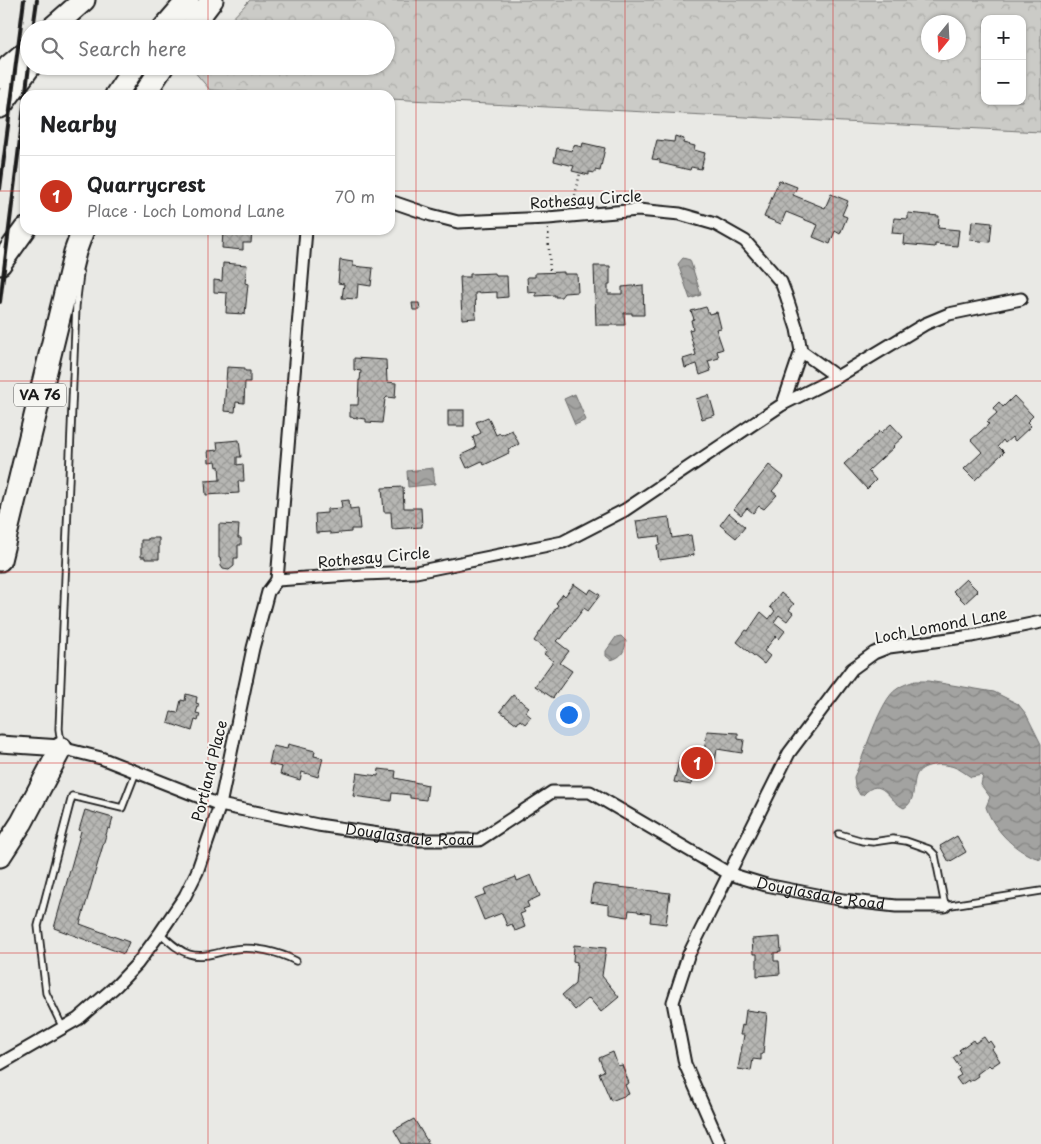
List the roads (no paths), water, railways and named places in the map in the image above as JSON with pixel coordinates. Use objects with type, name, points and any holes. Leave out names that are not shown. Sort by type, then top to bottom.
[{"type":"highway","points":[[62,20],[85,0]]},
{"type":"highway","points":[[69,20],[85,0]]},
{"type":"highway","points":[[171,20],[188,0]]},
{"type":"highway","points":[[197,20],[212,0]]},
{"type":"highway","points":[[0,78],[9,66],[20,57]]},
{"type":"highway","points":[[0,107],[23,75]]},
{"type":"highway","points":[[119,90],[130,75]]},
{"type":"highway","points":[[147,90],[157,75]]},
{"type":"highway","points":[[0,264],[21,235]]},
{"type":"highway","name":"VA 76","points":[[0,560],[75,252],[84,236]]},
{"type":"highway","points":[[0,856],[22,822],[61,748]]},
{"type":"street","name":"Rothesay Circle","points":[[395,203],[458,222],[548,218],[638,210],[680,214],[716,224],[745,241],[781,282],[797,329],[801,351],[783,404]]},
{"type":"street","points":[[277,580],[306,235]]},
{"type":"street","name":"Rothesay Circle","points":[[277,580],[416,572],[563,542],[625,510],[783,404],[837,377],[924,324],[949,314],[1021,299]]},
{"type":"street","points":[[801,351],[837,377]]},
{"type":"street","name":"Portland Place","points":[[0,1064],[78,1019],[117,985],[160,933],[185,896],[197,872],[220,805],[253,648],[268,592],[277,580]]},
{"type":"street","name":"Loch Lomond Lane","points":[[720,1144],[685,1064],[673,1002],[688,956],[789,753],[852,669],[874,652],[889,647],[972,636],[1041,622]]},
{"type":"street","name":"Douglasdale Road","points":[[0,744],[61,748],[101,758],[220,805],[318,825],[419,840],[479,840],[552,792],[590,792],[730,874],[766,885],[843,900],[896,906],[945,906]]},
{"type":"lane","points":[[61,748],[59,729],[64,593],[76,306],[81,265]]},
{"type":"lane","points":[[62,1028],[46,992],[38,926],[72,796],[122,808],[136,772]]},
{"type":"lane","points":[[839,834],[863,841],[873,842],[893,839],[906,841],[929,848],[935,856],[945,906],[1041,891]]},
{"type":"lane","points":[[160,933],[183,952],[191,955],[204,955],[236,948],[250,948],[288,957],[296,961]]},
{"type":"water","points":[[683,258],[690,260],[701,295],[690,299],[678,264]]},
{"type":"water","points":[[575,394],[586,420],[575,425],[564,399]]},
{"type":"water","points":[[433,468],[435,484],[408,487],[407,471]]},
{"type":"water","points":[[621,636],[626,641],[624,651],[618,657],[611,660],[606,656],[606,651],[616,637]]},
{"type":"water","points":[[915,681],[928,681],[994,692],[1018,704],[1026,714],[1041,744],[1041,859],[1032,857],[1015,847],[994,824],[986,807],[990,797],[981,785],[983,775],[971,777],[949,766],[927,766],[916,776],[912,798],[904,808],[898,805],[880,788],[875,787],[860,795],[855,786],[854,777],[879,716],[891,695],[897,689]]},
{"type":"railway","points":[[21,20],[24,0]]},
{"type":"railway","points":[[34,20],[37,0]]},
{"type":"railway","points":[[0,189],[20,32]]},
{"type":"railway","points":[[26,90],[28,75]]},
{"type":"railway","points":[[0,302],[20,139]]},
{"type":"place","name":"Quarrycrest","points":[[697,763]]}]
